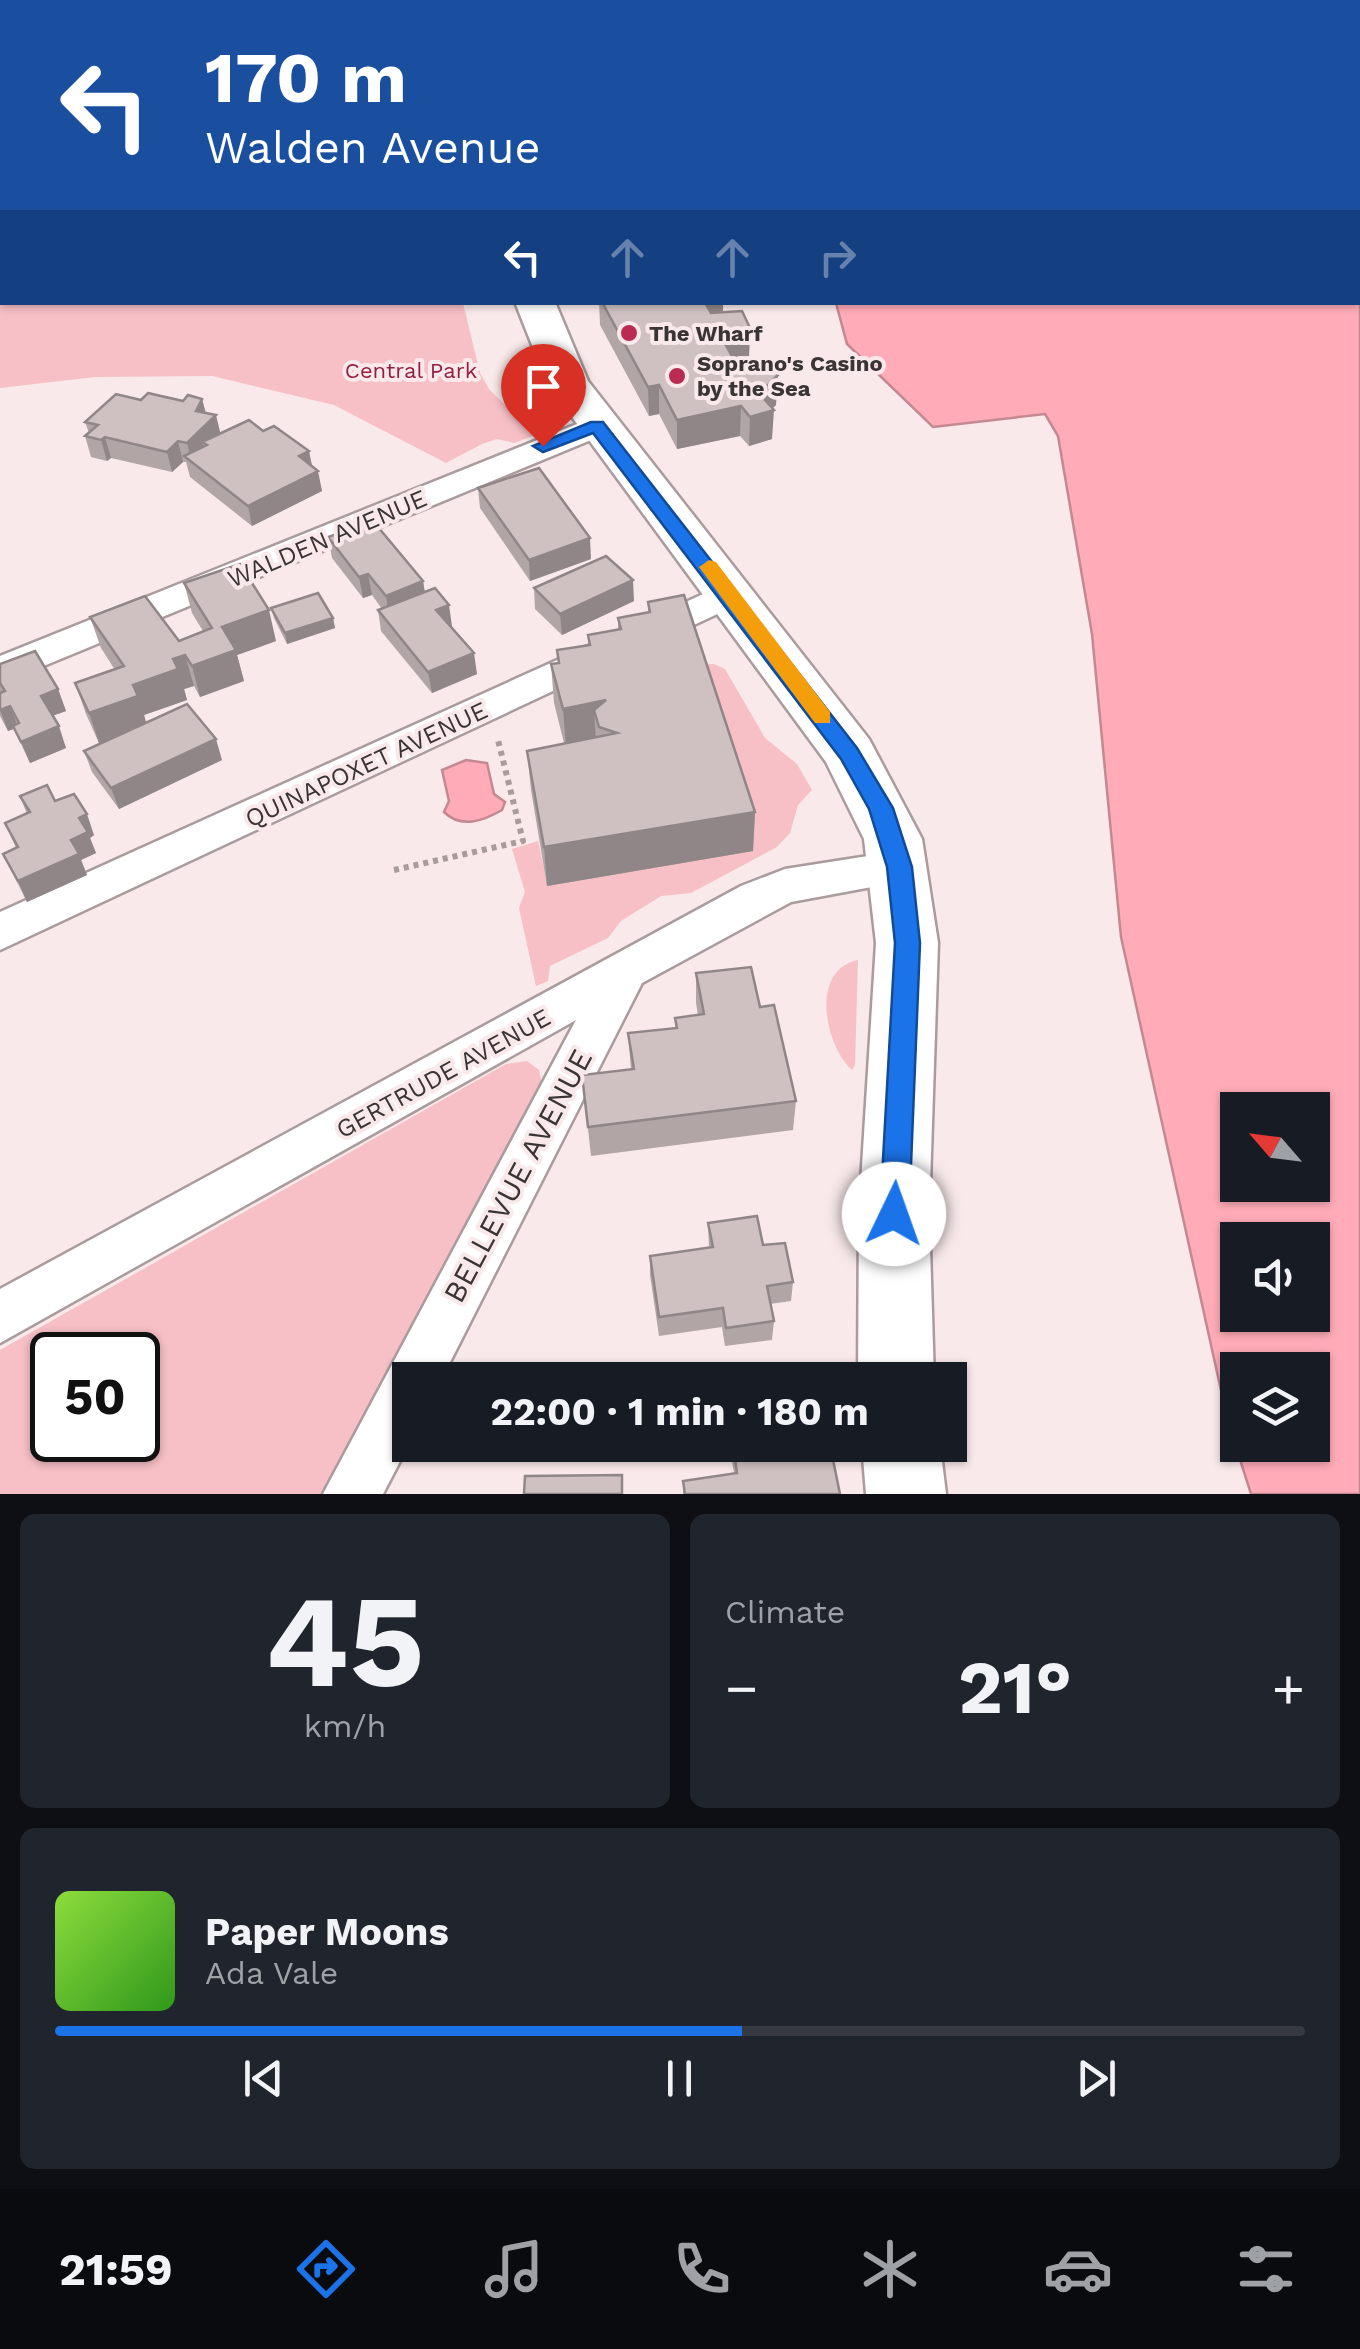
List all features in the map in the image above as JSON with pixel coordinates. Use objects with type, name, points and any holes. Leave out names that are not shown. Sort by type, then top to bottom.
[{"type":"main road","points":[[536,305],[557,364],[597,426],[849,753],[881,808],[900,867],[907,943],[894,1214],[896,1362]]},
{"type":"main road","points":[[903,1462],[906,1494]]},
{"type":"street","name":"WALDEN AVENUE","points":[[0,671],[597,426]]},
{"type":"street","name":"QUINAPOXET AVENUE","points":[[0,932],[730,594]]},
{"type":"street","name":"GERTRUDE AVENUE","points":[[0,1318],[785,886],[900,867]]},
{"type":"street","name":"BELLEVUE AVENUE","points":[[426,1362],[624,972]]},
{"type":"street","name":"BELLEVUE AVENUE","points":[[352,1494],[392,1426]]},
{"type":"path","points":[[394,870],[523,840],[497,736]]},
{"type":"green space","name":"Central Park","points":[[0,305],[463,305],[480,373],[489,389],[526,426],[551,420],[557,427],[514,443],[497,439],[446,463],[334,405],[212,376],[95,377],[0,388]]},
{"type":"green space","points":[[714,664],[725,669],[765,738],[797,764],[812,790],[798,805],[790,833],[777,847],[691,893],[661,896],[621,921],[608,938],[550,966],[548,981],[536,986],[519,908],[525,892],[512,849],[538,841],[548,886],[692,665]]},
{"type":"green space","points":[[858,960],[852,1070],[835,1044],[826,1010],[833,978],[843,967]]},
{"type":"green space","points":[[527,1061],[539,1070],[542,1084],[325,1494],[0,1494],[0,1350],[30,1333],[30,1462],[160,1462],[160,1332],[32,1332],[506,1064]]},
{"type":"shaded area","points":[[837,305],[1360,305],[1360,1494],[1251,1494],[1241,1462],[1330,1462],[1330,1352],[1220,1352],[1220,1386],[1121,937],[1092,634],[1058,436],[1045,414],[933,427],[847,344]]},
{"type":"shaded area","points":[[466,760],[487,763],[494,794],[505,802],[502,810],[472,822],[444,812],[449,801],[442,770]]},
{"type":"building","name":"Soprano's Casino by the Sea","points":[[604,305],[706,305],[711,313],[742,311],[750,328],[745,333],[722,338],[734,360],[770,359],[778,375],[766,387],[769,393],[765,400],[774,410],[750,417],[741,406],[677,420],[659,385],[648,387]]},
{"type":"building","points":[[148,393],[183,401],[188,395],[202,399],[196,411],[216,415],[187,443],[178,441],[167,452],[85,436],[98,425],[85,422],[116,394],[141,400]]},
{"type":"building","points":[[249,420],[263,431],[274,426],[309,451],[299,456],[318,471],[248,506],[184,456],[207,445],[202,442]]},
{"type":"building","points":[[539,468],[590,538],[529,560],[478,488]]},
{"type":"building","points":[[373,521],[423,581],[386,596],[368,574],[359,577],[328,537]]},
{"type":"building","points":[[606,556],[633,580],[560,614],[534,588]]},
{"type":"building","points":[[240,564],[269,610],[222,627],[236,650],[192,666],[185,655],[173,659],[178,669],[133,685],[138,696],[89,713],[75,683],[124,666],[90,617],[145,596],[179,641],[212,628],[184,583]]},
{"type":"building","points":[[435,588],[449,605],[436,610],[474,653],[428,672],[378,610]]},
{"type":"building","points":[[318,593],[333,618],[285,633],[271,608]]},
{"type":"building","points":[[684,595],[755,812],[544,847],[527,751],[617,733],[599,727],[594,710],[606,700],[563,709],[551,664],[559,663],[557,650],[590,645],[588,635],[621,629],[618,618],[650,612],[648,602]]},
{"type":"building","points":[[35,651],[58,689],[41,696],[59,726],[21,742],[13,726],[19,723],[10,706],[0,710],[0,693],[5,691],[0,683],[0,664]]},
{"type":"building","points":[[187,704],[216,739],[111,788],[84,751]]},
{"type":"building","points":[[47,785],[55,801],[74,794],[87,814],[79,818],[88,832],[71,840],[79,854],[18,881],[3,854],[18,847],[5,823],[30,812],[20,796]]},
{"type":"building","points":[[751,967],[760,1007],[774,1005],[796,1101],[588,1127],[582,1075],[634,1069],[628,1033],[677,1028],[675,1018],[704,1014],[696,973]]},
{"type":"building","points":[[757,1216],[763,1245],[785,1243],[793,1282],[767,1286],[774,1321],[726,1328],[723,1308],[659,1317],[650,1256],[713,1247],[708,1223]]},
{"type":"building","points":[[735,1462],[833,1462],[840,1494],[685,1494],[683,1481],[737,1473]]},
{"type":"building","points":[[622,1475],[622,1494],[524,1494],[525,1476]]},
{"type":"slow traffic","points":[[709,567],[823,718]]},
{"type":"place","name":"The Wharf","points":[[629,333]]},
{"type":"place","name":"Soprano's Casino by the Sea","points":[[677,376]]},
{"type":"route","points":[[543,446],[597,426],[849,753],[881,808],[900,867],[907,943],[894,1214]]}]
